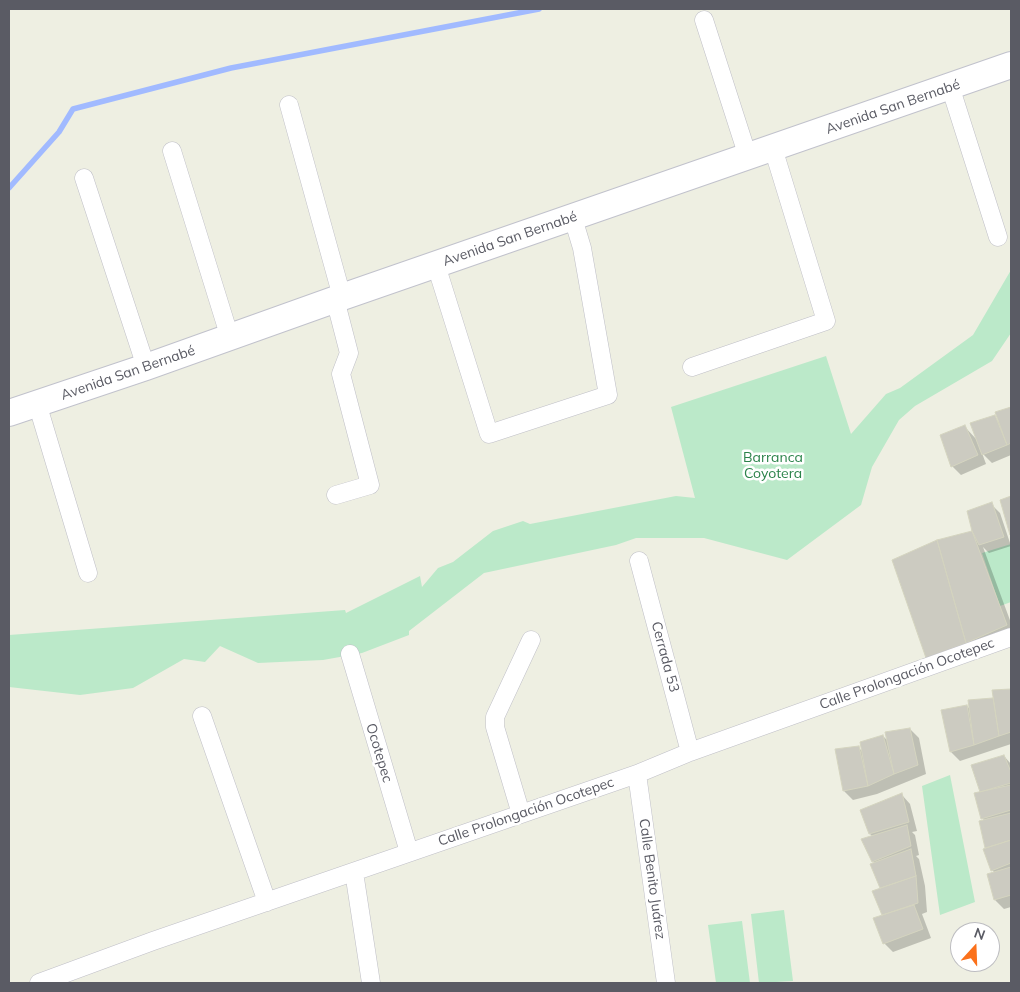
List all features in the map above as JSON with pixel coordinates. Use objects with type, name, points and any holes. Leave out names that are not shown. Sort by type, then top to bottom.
[{"type":"main road","name":"Avenida San Bernabé","points":[[9,413],[230,338],[338,298],[1011,65]]},
{"type":"street","points":[[704,20],[748,157]]},
{"type":"street","points":[[950,86],[998,238]]},
{"type":"street","points":[[289,105],[338,298],[349,354],[341,374],[370,485],[336,496]]},
{"type":"street","points":[[692,367],[826,321],[774,148]]},
{"type":"street","points":[[172,151],[230,338]]},
{"type":"street","points":[[84,178],[146,367]]},
{"type":"street","points":[[436,265],[489,434],[608,395],[582,248],[573,218]]},
{"type":"street","points":[[37,403],[88,574]]},
{"type":"street","name":"Cerrada 53","points":[[639,561],[690,752]]},
{"type":"street","name":"Calle Prolongación Ocotepec","points":[[40,983],[70,978],[162,938],[637,774],[690,752],[1011,637]]},
{"type":"street","points":[[521,814],[495,727],[495,716],[530,640]]},
{"type":"street","name":"Ocotepec","points":[[350,654],[409,852]]},
{"type":"street","points":[[202,716],[267,902]]},
{"type":"street","name":"Calle Benito Juárez","points":[[637,774],[666,983]]},
{"type":"street","points":[[354,872],[371,983]]},
{"type":"green space","name":"Barranca Coyotera","points":[[1011,270],[1011,333],[992,361],[915,406],[899,420],[872,467],[861,505],[787,560],[704,538],[636,538],[616,545],[484,573],[409,631],[409,635],[362,653],[323,660],[258,663],[220,646],[205,662],[184,659],[133,688],[80,695],[9,687],[9,635],[345,610],[346,613],[420,576],[422,587],[438,568],[453,562],[493,531],[523,521],[530,524],[676,496],[695,498],[671,407],[826,356],[851,434],[886,394],[900,388],[973,335]]},
{"type":"green space","points":[[1011,544],[1011,602],[1000,606],[982,553]]},
{"type":"green space","points":[[950,775],[975,902],[940,915],[922,786]]},
{"type":"green space","points":[[784,910],[793,981],[759,983],[751,914]]},
{"type":"green space","points":[[742,921],[750,983],[716,983],[708,925]]},
{"type":"building","points":[[1011,407],[1011,443],[1007,445],[995,412]]},
{"type":"building","points":[[995,415],[1007,445],[982,455],[970,423]]},
{"type":"building","points":[[965,425],[978,455],[951,467],[940,435]]},
{"type":"building","points":[[1011,496],[1011,534],[1010,535],[1000,500]]},
{"type":"building","points":[[992,502],[1004,537],[979,545],[972,531],[967,511]]},
{"type":"building","points":[[972,531],[1007,625],[966,643],[937,540]]},
{"type":"building","points":[[937,540],[966,643],[926,658],[892,560]]},
{"type":"building","points":[[1011,689],[1011,732],[999,736],[992,690]]},
{"type":"building","points":[[993,698],[999,736],[974,745],[968,700]]},
{"type":"building","points":[[967,705],[974,745],[950,752],[941,710]]},
{"type":"building","points":[[910,728],[918,765],[894,774],[885,732]]},
{"type":"building","points":[[883,735],[894,774],[868,786],[860,742]]},
{"type":"building","points":[[859,746],[868,786],[843,791],[835,749]]},
{"type":"building","points":[[1004,755],[1011,772],[1011,783],[980,792],[971,765]]},
{"type":"building","points":[[1011,785],[1011,810],[981,819],[974,793]]},
{"type":"building","points":[[902,793],[909,822],[869,834],[860,810]]},
{"type":"building","points":[[1011,813],[1011,840],[985,848],[979,821]]},
{"type":"building","points":[[907,825],[911,846],[872,862],[861,839]]},
{"type":"building","points":[[1011,840],[1011,863],[991,871],[983,849]]},
{"type":"building","points":[[911,849],[916,876],[880,888],[870,864]]},
{"type":"building","points":[[1011,867],[1011,895],[994,900],[987,874]]},
{"type":"building","points":[[916,876],[918,903],[882,915],[872,891]]},
{"type":"building","points":[[914,905],[923,929],[883,944],[873,918]]},
{"type":"waterway","points":[[9,188],[59,132],[73,109],[231,68],[539,9]]}]
